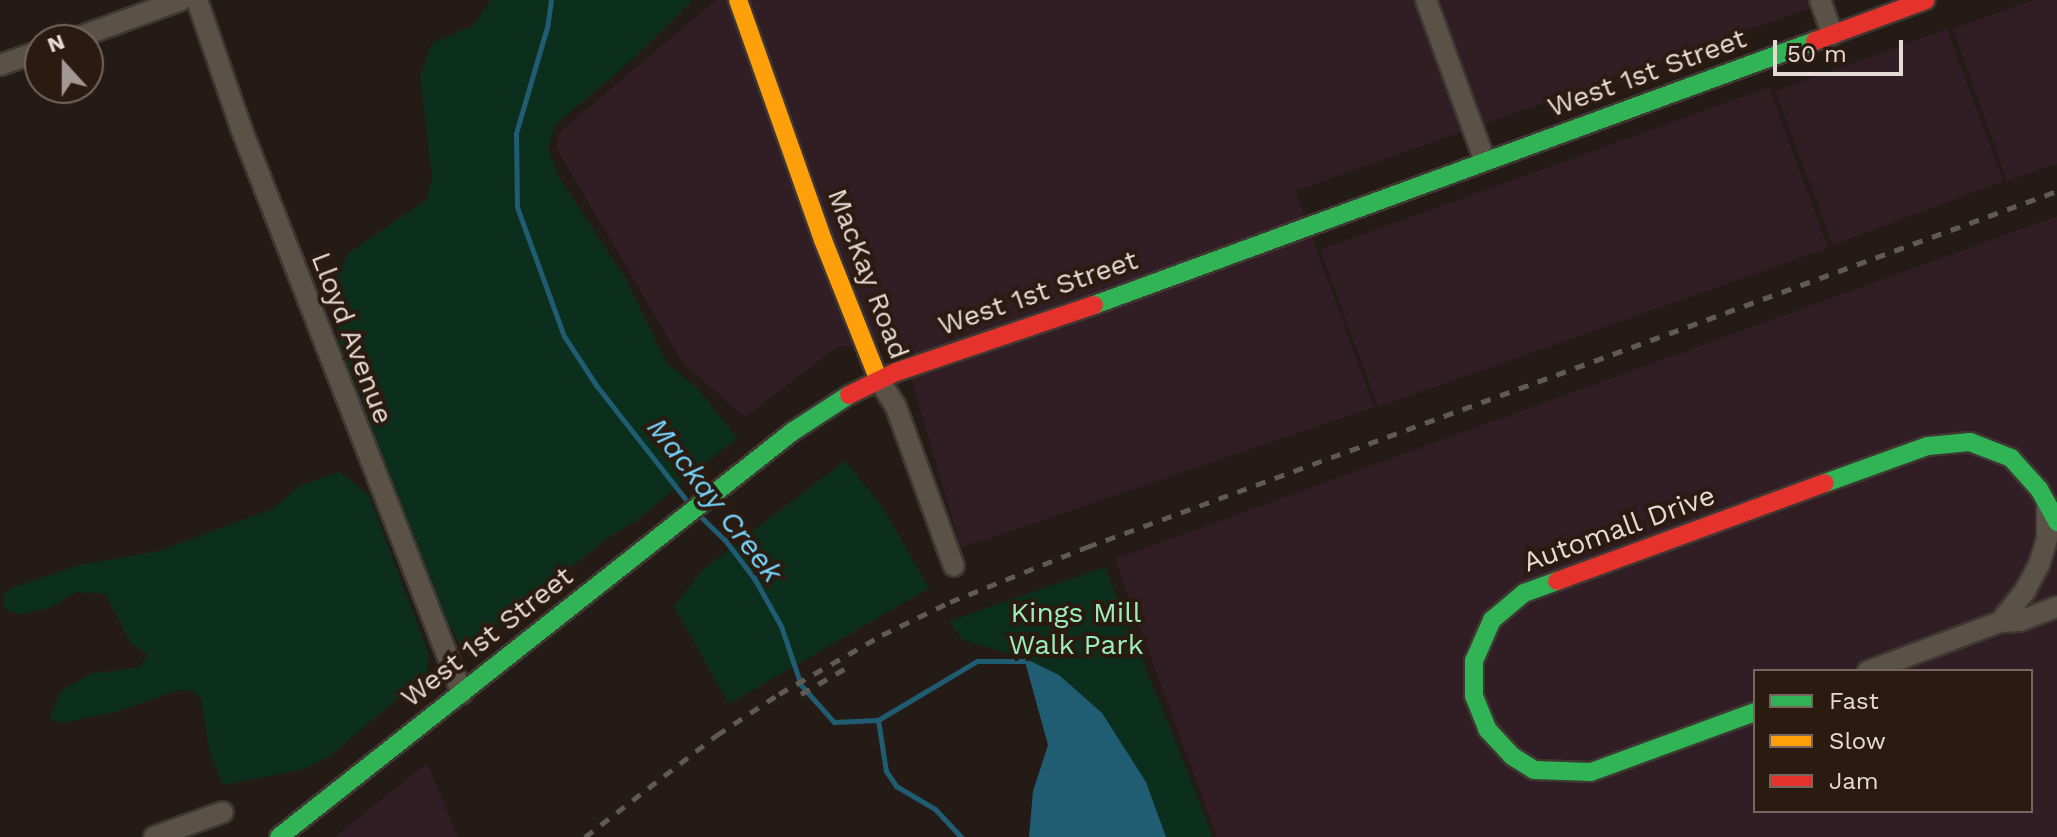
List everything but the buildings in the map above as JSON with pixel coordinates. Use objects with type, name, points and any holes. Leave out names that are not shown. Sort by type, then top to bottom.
[{"type":"street","points":[[104,28],[181,0]]},
{"type":"street","name":"Lloyd Avenue","points":[[197,0],[241,128],[462,693]]},
{"type":"street","name":"MacKay Road","points":[[738,0],[823,240],[878,378],[896,407],[954,566]]},
{"type":"street","points":[[1426,0],[1485,161]]},
{"type":"street","points":[[1820,0],[1833,35]]},
{"type":"street","name":"West 1st Street","points":[[279,837],[801,426],[878,378],[1036,326],[1926,0]]},
{"type":"street","points":[[0,65],[24,57]]},
{"type":"street","name":"Automall Drive","points":[[1753,713],[1591,772],[1551,773],[1534,770],[1512,756],[1487,729],[1474,696],[1474,661],[1492,620],[1524,593],[1928,446],[1970,442],[2002,453],[2027,472],[2052,514],[2039,565],[2025,591],[2000,622]]},
{"type":"street","points":[[1873,669],[2000,622],[2020,621],[2057,607]]},
{"type":"street","points":[[154,837],[223,812]]},
{"type":"shaded area","points":[[716,0],[1833,0],[1295,191],[1374,407],[961,548],[900,341],[837,347],[745,417],[683,363],[556,147],[561,131]]},
{"type":"shaded area","points":[[2033,0],[2057,0],[2057,164],[2007,181],[1953,29]]},
{"type":"shaded area","points":[[1947,29],[2003,181],[1833,245],[1775,91]]},
{"type":"shaded area","points":[[1769,87],[1828,248],[1378,407],[1320,250]]},
{"type":"shaded area","points":[[2057,216],[2057,837],[1217,837],[1115,559]]},
{"type":"shaded area","points":[[427,763],[458,837],[335,837]]},
{"type":"green space","points":[[491,0],[693,0],[632,60],[555,125],[548,149],[559,177],[627,281],[666,362],[699,390],[737,438],[636,521],[609,537],[477,642],[461,647],[444,614],[337,338],[337,275],[349,253],[426,200],[432,178],[420,76],[432,43],[474,25]]},
{"type":"green space","points":[[845,461],[881,505],[929,588],[729,704],[674,607],[702,570]]},
{"type":"green space","points":[[340,472],[369,495],[429,655],[426,674],[330,756],[304,769],[223,785],[209,750],[201,698],[192,691],[179,690],[116,712],[66,722],[57,723],[49,718],[61,691],[90,674],[139,667],[148,655],[131,643],[105,594],[76,592],[50,608],[19,615],[4,608],[3,595],[14,587],[79,565],[159,551],[272,509],[301,485]]},
{"type":"green space","name":"Kings Mill Walk Park","points":[[1105,567],[1212,837],[1166,837],[1146,782],[1059,675],[1024,658],[963,640],[949,621]]},
{"type":"water","points":[[1024,658],[1059,675],[1102,713],[1146,782],[1166,837],[1029,837],[1033,791],[1048,745]]},
{"type":"waterway","name":"Mackay Creek","points":[[551,0],[547,27],[516,133],[517,207],[564,336],[596,385],[687,501]]},
{"type":"waterway","name":"Mackay Creek","points":[[701,517],[725,540],[754,578],[781,626],[801,685],[834,722],[878,720],[977,661],[1026,661]]},
{"type":"waterway","points":[[878,720],[886,771],[896,786],[935,809],[961,837]]},
{"type":"railway","points":[[585,837],[717,735],[779,694],[882,635],[950,602],[1087,547],[2057,191]]},
{"type":"railway","points":[[801,694],[853,664]]},
{"type":"traffic: fast","points":[[1094,305],[1815,41]]},
{"type":"traffic: fast","points":[[279,837],[792,432],[849,395]]},
{"type":"traffic: fast","points":[[1825,483],[1928,446],[1970,442],[2011,458],[2039,489],[2057,522]]},
{"type":"traffic: fast","points":[[1557,581],[1524,593],[1492,620],[1474,661],[1474,696],[1487,729],[1512,756],[1534,770],[1591,772],[1753,713]]},
{"type":"traffic: slow","points":[[738,0],[823,240],[878,378]]},
{"type":"traffic: jam","points":[[1815,41],[1926,0]]},
{"type":"traffic: jam","points":[[849,395],[896,372],[1094,305]]},
{"type":"traffic: jam","points":[[1557,581],[1825,483]]}]
